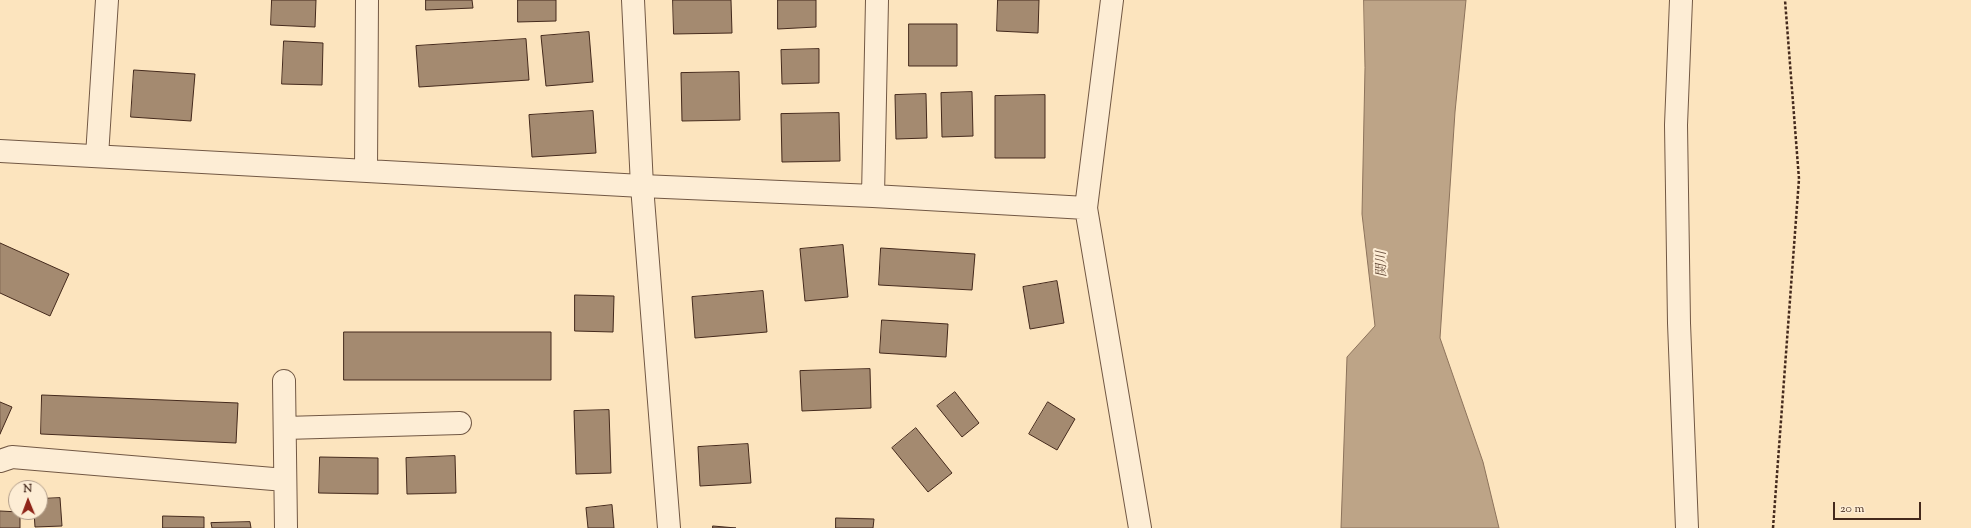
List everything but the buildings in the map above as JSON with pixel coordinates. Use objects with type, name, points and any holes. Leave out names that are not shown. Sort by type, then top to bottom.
[{"type":"street","points":[[97,156],[107,0]]},
{"type":"street","points":[[366,171],[367,0]]},
{"type":"street","points":[[633,0],[642,186],[669,528]]},
{"type":"street","points":[[873,196],[877,0]]},
{"type":"street","points":[[1112,0],[1086,208],[1140,528]]},
{"type":"street","points":[[1682,0],[1676,125],[1679,324],[1687,528]]},
{"type":"street","points":[[0,151],[642,186],[873,196],[1086,208]]},
{"type":"street","points":[[284,381],[286,528]]},
{"type":"street","points":[[285,428],[460,423]]},
{"type":"street","points":[[0,461],[12,457],[285,480]]},
{"type":"path","points":[[1772,528],[1799,180],[1785,0]]},
{"type":"water","name":"関川","points":[[1364,0],[1466,0],[1455,112],[1440,338],[1483,462],[1499,528],[1341,528],[1347,357],[1375,326],[1362,214],[1365,68]]}]
